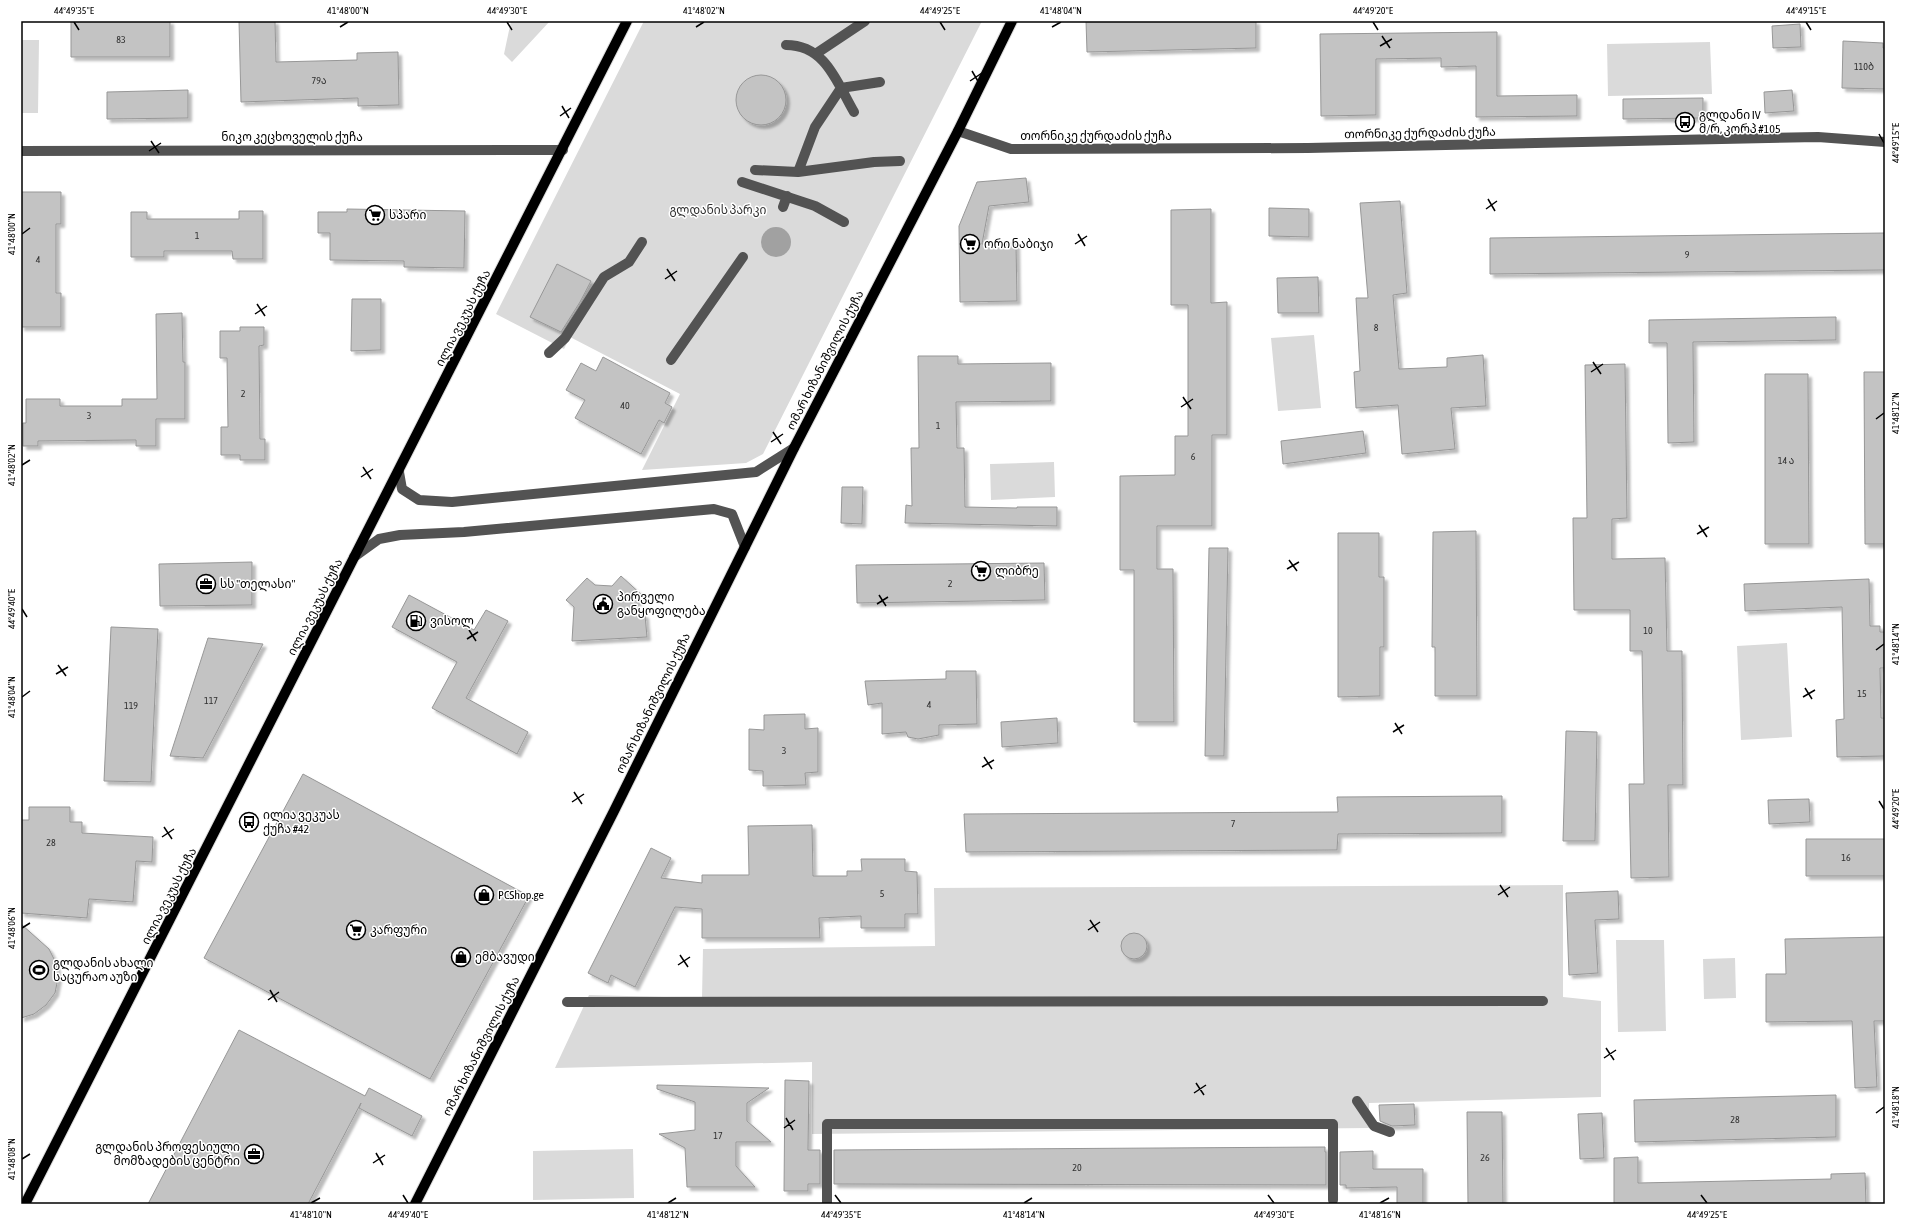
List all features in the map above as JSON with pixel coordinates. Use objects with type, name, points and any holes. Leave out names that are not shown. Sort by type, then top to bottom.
[{"type":"main road","name":"ილია ვეკუას ქუჩა","points":[[25,1204],[563,150],[627,21]]},
{"type":"main road","name":"ომარ ხიზანიშვილის ქუჩა","points":[[415,1204],[586,868],[794,448],[958,132],[1012,21]]},
{"type":"street","points":[[817,53],[865,21]]},
{"type":"street","points":[[786,44],[794,45],[817,53],[831,70],[854,112]]},
{"type":"street","points":[[798,172],[815,127],[841,88],[880,82]]},
{"type":"street","name":"თორნიკე ქურდაძის ქუჩა","points":[[958,132],[1010,149],[1308,148],[1818,137],[1885,142]]},
{"type":"street","name":"ნიკო კეცხოველის ქუჩა","points":[[21,151],[563,150]]},
{"type":"street","points":[[755,170],[798,172],[874,162],[900,161]]},
{"type":"street","points":[[742,182],[815,206],[844,222]]},
{"type":"street","points":[[783,207],[787,196]]},
{"type":"street","points":[[549,353],[565,338],[604,278],[629,262],[642,242]]},
{"type":"street","points":[[671,360],[743,257]]},
{"type":"street","points":[[399,472],[402,489],[419,500],[452,502],[756,472],[794,448]]},
{"type":"street","points":[[354,557],[379,539],[400,535],[464,532],[714,509],[732,514],[745,547]]},
{"type":"street","points":[[567,1002],[1543,1001]]},
{"type":"street","points":[[1357,1101],[1374,1126],[1390,1132]]},
{"type":"street","points":[[827,1204],[827,1124],[1333,1124],[1333,1200]]},
{"type":"green space","points":[[511,21],[550,21],[512,62],[504,54]]},
{"type":"green space","name":"გლდანის პარკი","points":[[644,21],[982,21],[763,454],[746,463],[642,470],[680,394],[570,337],[564,349],[496,314]]},
{"type":"green space","points":[[21,40],[39,40],[38,113],[21,113]]},
{"type":"green space","points":[[1710,42],[1712,94],[1608,96],[1607,44]]},
{"type":"green space","points":[[1314,335],[1321,408],[1278,411],[1271,338]]},
{"type":"green space","points":[[1054,462],[1055,497],[991,500],[990,464]]},
{"type":"green space","points":[[1787,643],[1792,737],[1741,740],[1737,646]]},
{"type":"green space","points":[[1563,885],[1563,997],[1601,1001],[1601,1097],[1369,1103],[1369,1128],[812,1134],[812,1062],[555,1068],[589,995],[702,998],[703,949],[935,946],[934,888]]},
{"type":"green space","points":[[1616,940],[1664,940],[1666,1031],[1618,1032]]},
{"type":"green space","points":[[1735,958],[1736,998],[1704,999],[1703,959]]},
{"type":"green space","points":[[633,1149],[634,1198],[533,1200],[533,1151]]},
{"type":"shaded area","points":[[776,227],[782,228],[790,236],[790,248],[782,256],[776,257],[770,256],[762,248],[761,242],[762,236],[770,228]]},
{"type":"building","points":[[71,21],[170,21],[170,57],[71,57]]},
{"type":"building","points":[[239,21],[275,21],[276,62],[357,60],[357,53],[398,52],[399,105],[358,106],[358,98],[241,102]]},
{"type":"building","points":[[1086,21],[1256,21],[1256,48],[1087,52]]},
{"type":"building","points":[[1800,24],[1801,47],[1773,48],[1772,26]]},
{"type":"building","points":[[1497,32],[1497,96],[1577,95],[1577,116],[1476,117],[1476,66],[1441,67],[1441,58],[1376,59],[1376,115],[1321,116],[1320,34]]},
{"type":"building","points":[[1843,41],[1883,43],[1883,48],[1885,48],[1884,89],[1842,88]]},
{"type":"building","points":[[761,75],[771,77],[779,82],[784,90],[786,100],[784,110],[779,118],[771,123],[761,125],[751,123],[743,118],[738,110],[736,100],[738,90],[743,82],[751,77]]},
{"type":"building","points":[[188,90],[188,118],[107,119],[107,92]]},
{"type":"building","points":[[1792,90],[1794,111],[1765,113],[1764,92]]},
{"type":"building","points":[[1703,98],[1703,118],[1623,119],[1623,99]]},
{"type":"building","points":[[1026,178],[1029,202],[989,206],[982,244],[1016,243],[1017,301],[960,302],[959,226],[977,182]]},
{"type":"building","points":[[21,192],[61,192],[61,224],[56,224],[56,293],[61,293],[61,327],[21,327]]},
{"type":"building","points":[[1400,201],[1407,293],[1393,295],[1399,369],[1447,367],[1447,358],[1483,355],[1486,406],[1451,408],[1455,449],[1402,454],[1398,405],[1356,408],[1354,372],[1360,371],[1356,298],[1368,298],[1360,203]]},
{"type":"building","points":[[1269,208],[1309,209],[1309,237],[1269,236]]},
{"type":"building","points":[[347,209],[465,211],[464,268],[404,267],[404,261],[330,260],[330,233],[318,233],[318,212],[347,212]]},
{"type":"building","points":[[1211,209],[1211,303],[1227,302],[1227,435],[1212,435],[1212,526],[1157,526],[1157,569],[1173,569],[1174,722],[1134,722],[1134,570],[1120,570],[1120,476],[1175,475],[1175,436],[1188,436],[1188,305],[1171,305],[1171,210]]},
{"type":"building","points":[[239,211],[263,211],[263,259],[233,259],[232,251],[164,251],[164,257],[131,257],[131,212],[147,212],[147,219],[239,219]]},
{"type":"building","points":[[1885,233],[1885,270],[1490,274],[1490,238]]},
{"type":"building","points":[[557,264],[591,281],[561,332],[530,317]]},
{"type":"building","points":[[1318,277],[1319,313],[1278,313],[1277,278]]},
{"type":"building","points":[[352,299],[381,299],[381,350],[351,351]]},
{"type":"building","points":[[182,313],[183,362],[185,362],[185,419],[156,419],[156,446],[136,446],[136,440],[38,441],[38,446],[23,446],[23,423],[26,423],[26,399],[60,399],[60,406],[122,406],[122,399],[157,399],[156,314]]},
{"type":"building","points":[[1836,317],[1836,340],[1693,342],[1694,442],[1668,443],[1667,343],[1649,343],[1649,320]]},
{"type":"building","points":[[240,327],[264,327],[264,345],[259,346],[260,439],[265,439],[265,460],[240,460],[240,455],[221,455],[221,427],[228,427],[227,358],[220,358],[220,331],[240,331]]},
{"type":"building","points":[[918,356],[958,356],[958,364],[1051,363],[1051,401],[956,402],[957,448],[964,448],[965,507],[1057,507],[1057,526],[905,523],[906,505],[912,506],[911,448],[919,448]]},
{"type":"building","points":[[603,357],[670,393],[665,403],[672,407],[664,423],[659,420],[641,454],[575,418],[585,400],[566,390],[581,363],[596,371]]},
{"type":"building","points":[[1625,364],[1627,518],[1612,519],[1612,559],[1665,558],[1667,651],[1682,651],[1683,785],[1668,785],[1669,877],[1631,878],[1629,784],[1644,784],[1642,651],[1630,651],[1630,610],[1574,610],[1573,518],[1587,518],[1585,365]]},
{"type":"building","points":[[1864,372],[1885,372],[1885,544],[1865,544]]},
{"type":"building","points":[[1765,374],[1808,374],[1809,544],[1765,544]]},
{"type":"building","points":[[1363,431],[1366,453],[1283,464],[1281,441]]},
{"type":"building","points":[[842,487],[863,487],[862,524],[841,523]]},
{"type":"building","points":[[1476,531],[1477,696],[1435,696],[1435,647],[1432,647],[1433,532]]},
{"type":"building","points":[[1338,533],[1379,533],[1379,577],[1384,577],[1384,647],[1380,647],[1380,696],[1338,697]]},
{"type":"building","points":[[1209,548],[1228,548],[1224,756],[1205,756]]},
{"type":"building","name":"სს \"თელასი\"","points":[[252,562],[252,605],[160,606],[159,564]]},
{"type":"building","points":[[1044,563],[1045,600],[857,603],[856,565]]},
{"type":"building","name":"პირველი განყოფილება","points":[[621,576],[643,596],[631,609],[645,615],[647,637],[572,641],[574,607],[566,600],[587,578],[595,585],[612,586]]},
{"type":"building","points":[[1869,579],[1870,626],[1880,626],[1880,632],[1885,632],[1885,668],[1880,668],[1881,718],[1885,718],[1885,756],[1837,757],[1836,720],[1844,719],[1842,607],[1745,611],[1744,584]]},
{"type":"building","points":[[409,595],[474,630],[486,610],[508,621],[466,698],[528,732],[517,754],[432,708],[457,662],[392,627]]},
{"type":"building","points":[[111,627],[158,629],[151,782],[104,781]]},
{"type":"building","points":[[208,638],[263,644],[203,758],[170,756]]},
{"type":"building","points":[[946,671],[976,671],[977,724],[939,725],[939,735],[918,739],[908,737],[906,732],[882,734],[882,703],[868,705],[865,681],[946,679]]},
{"type":"building","points":[[805,714],[805,729],[818,728],[818,772],[805,773],[806,785],[763,786],[763,771],[749,770],[749,729],[764,730],[764,715]]},
{"type":"building","points":[[1057,718],[1058,743],[1002,747],[1001,722]]},
{"type":"building","points":[[1566,731],[1597,732],[1595,841],[1563,841]]},
{"type":"building","points":[[303,774],[529,896],[430,1079],[204,958]]},
{"type":"building","points":[[1502,796],[1502,833],[1338,834],[1337,850],[966,852],[964,814],[1338,812],[1337,797]]},
{"type":"building","points":[[1809,799],[1810,822],[1769,824],[1768,800]]},
{"type":"building","points":[[29,807],[70,807],[70,822],[82,822],[82,833],[153,837],[152,862],[136,861],[133,902],[89,899],[87,918],[21,913],[21,820],[29,820]]},
{"type":"building","points":[[812,825],[813,876],[847,876],[847,871],[862,871],[861,859],[905,859],[905,871],[917,872],[918,914],[905,914],[905,928],[861,928],[861,916],[819,918],[820,938],[702,938],[702,909],[675,907],[635,987],[611,975],[608,983],[588,973],[651,848],[671,858],[661,878],[702,883],[702,875],[749,875],[748,826]]},
{"type":"building","points":[[1806,839],[1885,839],[1885,876],[1806,876]]},
{"type":"building","points":[[1618,891],[1619,919],[1595,920],[1598,973],[1569,975],[1566,893]]},
{"type":"building","name":"გლდანის ახალი საცურაო აუზი","points":[[21,924],[49,949],[56,963],[58,978],[55,993],[46,1005],[34,1014],[21,1018]]},
{"type":"building","points":[[1134,933],[1143,937],[1147,946],[1143,955],[1134,959],[1125,955],[1121,946],[1125,937]]},
{"type":"building","points":[[1885,937],[1885,1021],[1874,1021],[1877,1087],[1855,1088],[1852,1021],[1766,1022],[1766,974],[1786,974],[1785,939]]},
{"type":"building","name":"გლდანის პროფესიული მომზადების ცენტრი","points":[[239,1030],[365,1096],[369,1088],[422,1116],[412,1136],[359,1108],[361,1103],[308,1204],[148,1204]]},
{"type":"building","points":[[785,1080],[809,1081],[808,1150],[820,1150],[820,1184],[808,1184],[808,1191],[784,1191]]},
{"type":"building","points":[[657,1085],[769,1088],[747,1103],[747,1121],[771,1142],[736,1142],[736,1166],[755,1187],[687,1187],[685,1148],[659,1134],[695,1130],[695,1102],[657,1089]]},
{"type":"building","points":[[1836,1095],[1836,1137],[1635,1142],[1634,1100]]},
{"type":"building","points":[[1414,1104],[1415,1125],[1392,1126],[1380,1121],[1379,1105]]},
{"type":"building","points":[[1467,1112],[1502,1112],[1503,1204],[1468,1204]]},
{"type":"building","points":[[1602,1113],[1604,1158],[1580,1159],[1578,1114]]},
{"type":"building","points":[[1325,1147],[1326,1185],[834,1184],[834,1150]]},
{"type":"building","points":[[1373,1151],[1373,1169],[1423,1169],[1423,1204],[1397,1204],[1397,1187],[1346,1188],[1346,1185],[1340,1185],[1340,1152]]},
{"type":"building","points":[[1638,1157],[1638,1183],[1831,1179],[1831,1174],[1865,1173],[1866,1204],[1614,1204],[1614,1158]]},
{"type":"place","name":"გლდანი IV მ/რ, კორპ #105","points":[[1685,122]]},
{"type":"place","name":"სპარი","points":[[375,215]]},
{"type":"place","name":"ორი ნაბიჯი","points":[[970,244]]},
{"type":"place","name":"ლიბრე","points":[[981,571]]},
{"type":"place","name":"სს \"თელასი\"","points":[[206,584]]},
{"type":"place","name":"პირველი განყოფილება","points":[[603,604]]},
{"type":"place","name":"ვისოლ","points":[[416,621]]},
{"type":"place","name":"ილია ვეკუას ქუჩა #42","points":[[249,822]]},
{"type":"place","name":"PCShop.ge","points":[[484,895]]},
{"type":"place","name":"კარფური","points":[[356,930]]},
{"type":"place","name":"ემბავუდი","points":[[461,957]]},
{"type":"place","name":"გლდანის ახალი საცურაო აუზი","points":[[39,970]]},
{"type":"place","name":"გლდანის პროფესიული მომზადების ცენტრი","points":[[254,1154]]}]
